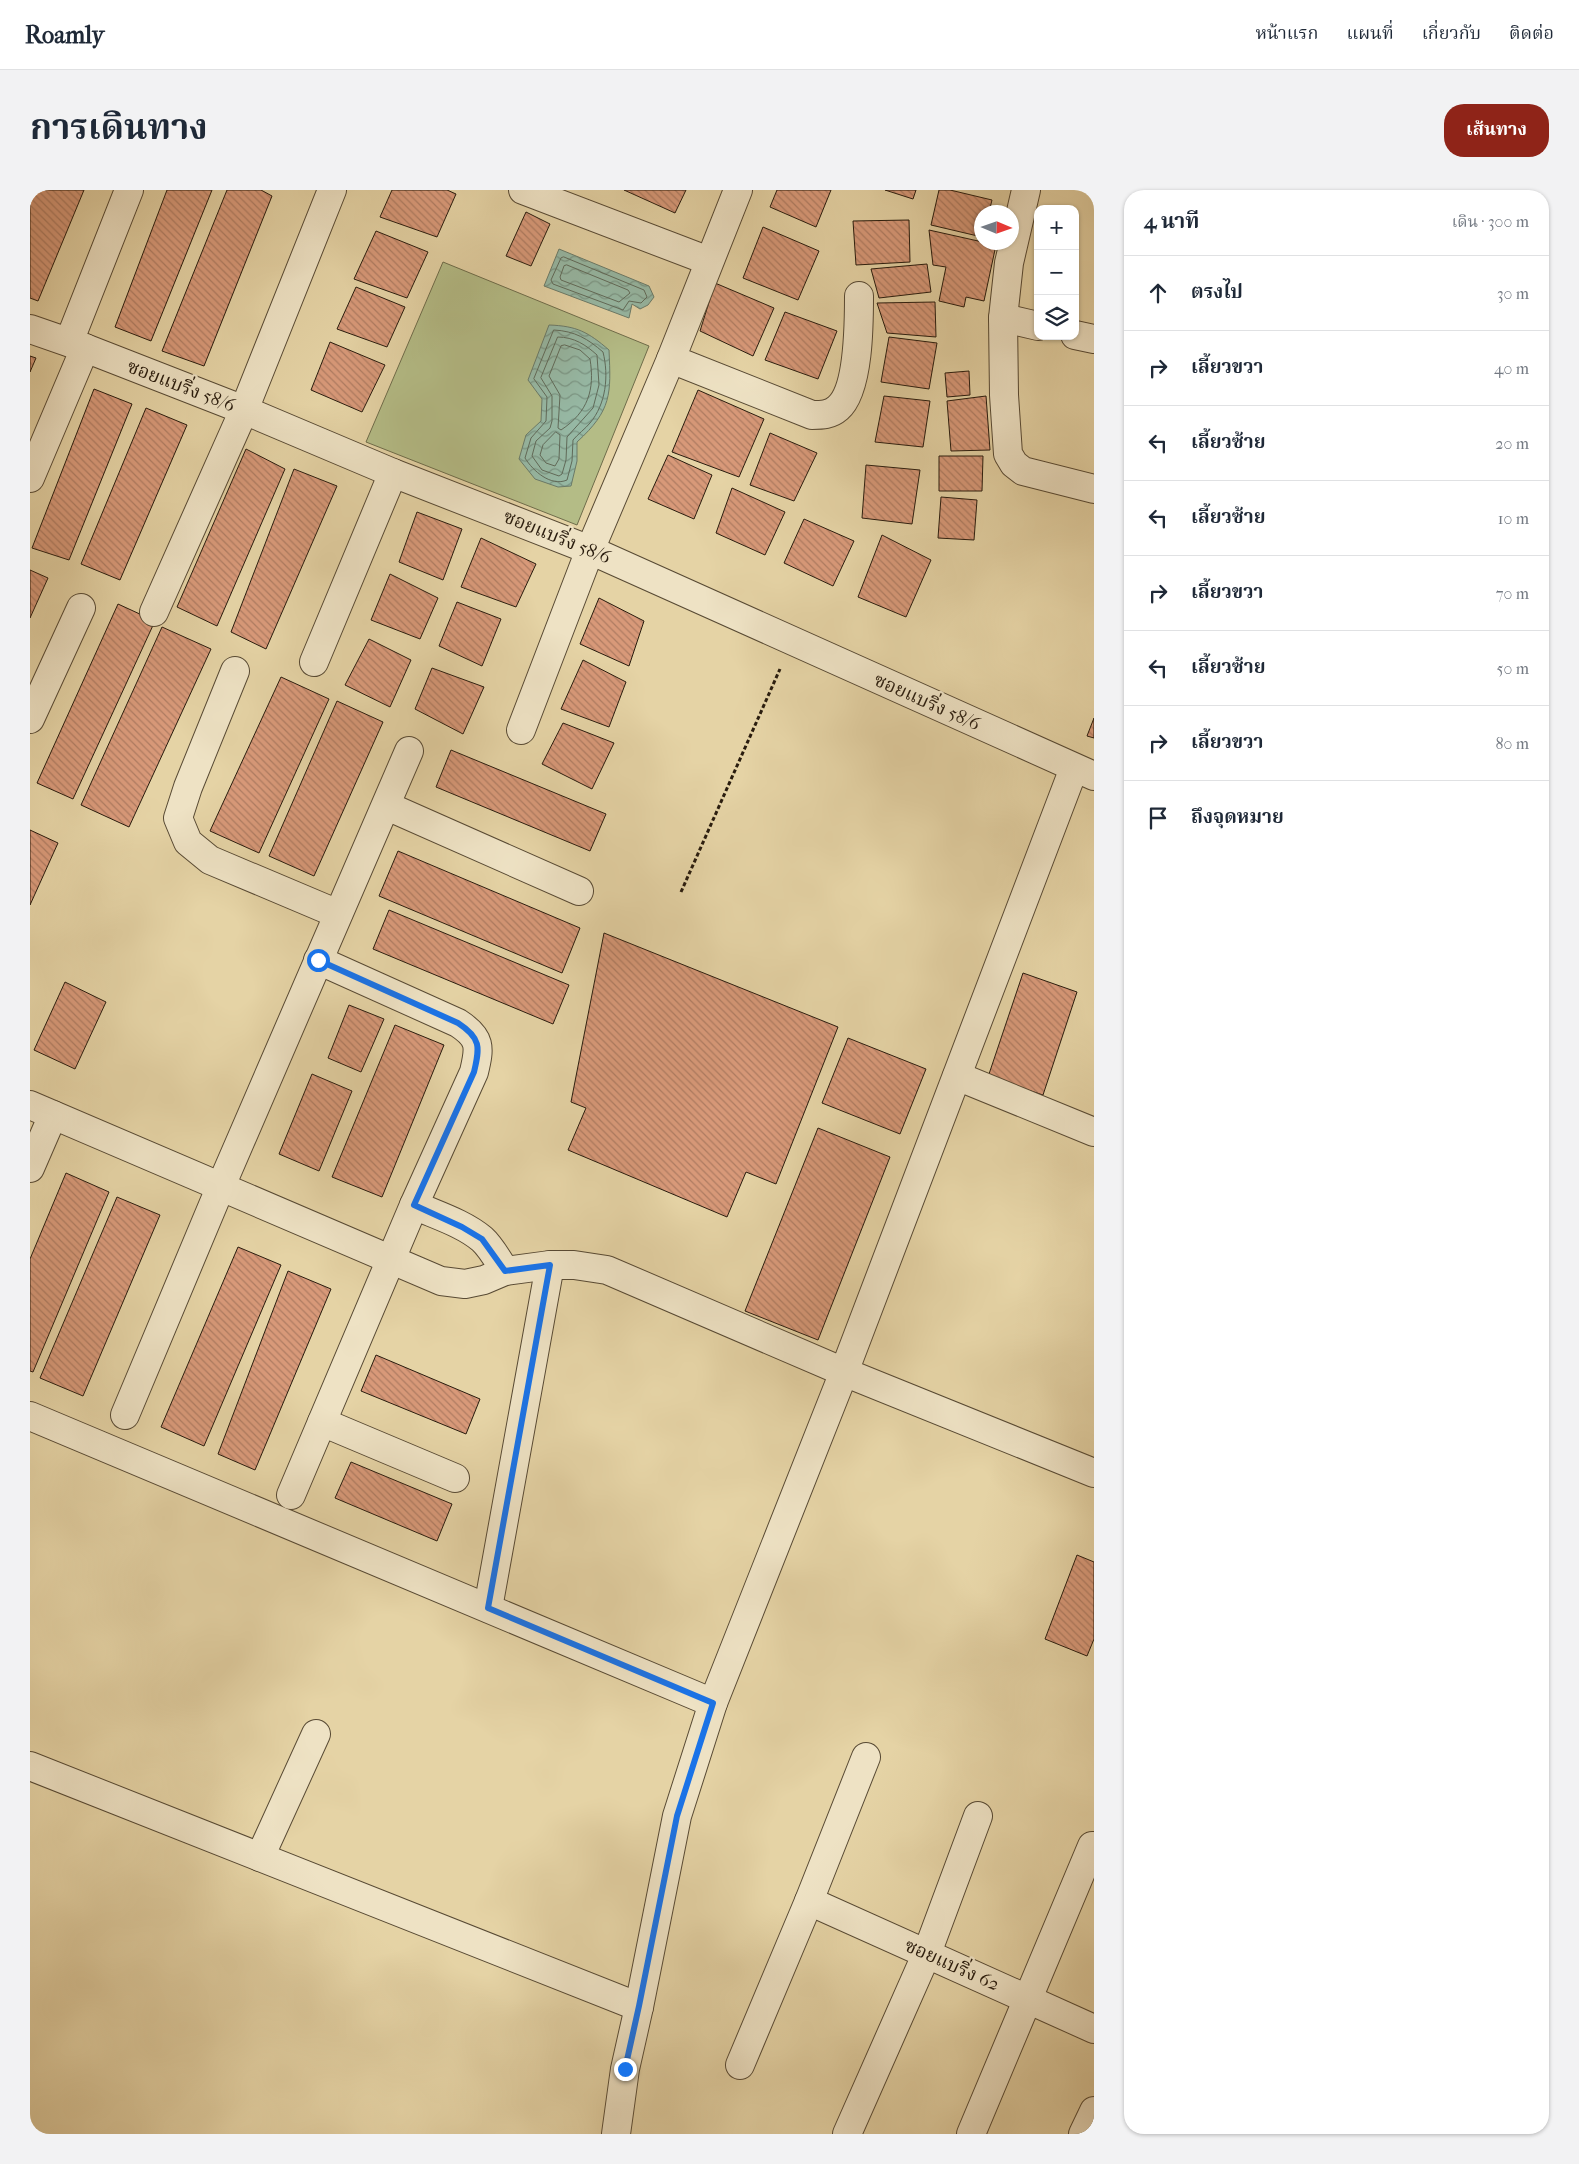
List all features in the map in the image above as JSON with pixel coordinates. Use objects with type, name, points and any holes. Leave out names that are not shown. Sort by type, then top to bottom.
[{"type":"street","points":[[30,478],[129,190]]},
{"type":"street","points":[[154,612],[244,410],[332,190]]},
{"type":"street","points":[[523,190],[709,261]]},
{"type":"street","points":[[521,730],[590,550],[671,359],[738,190]]},
{"type":"street","points":[[1026,190],[1008,263],[1003,318],[1004,395],[1008,454],[1014,464],[1023,471],[1094,489]]},
{"type":"street","points":[[671,359],[812,415],[826,415],[839,408],[848,391],[859,340],[858,296]]},
{"type":"street","points":[[1003,318],[1034,325]]},
{"type":"street","name":"ซอยแบริ่ง 58/6","points":[[30,329],[77,345],[244,410],[393,473],[590,550],[1084,772]]},
{"type":"street","points":[[1079,336],[1094,339]]},
{"type":"street","points":[[314,662],[393,473]]},
{"type":"street","points":[[30,719],[80,608]]},
{"type":"street","points":[[235,671],[188,787],[178,818],[188,842],[210,860],[338,914]]},
{"type":"street","points":[[125,1415],[221,1186],[338,914],[387,806],[409,751]]},
{"type":"street","points":[[616,2134],[625,2069],[677,1816],[713,1703],[844,1372],[957,1076],[1084,772]]},
{"type":"street","points":[[387,806],[579,891]]},
{"type":"street","points":[[291,1495],[390,1260],[474,1072],[478,1054],[477,1042],[470,1030],[318,960]]},
{"type":"street","points":[[957,1076],[1094,1132]]},
{"type":"street","points":[[30,1168],[42,1110],[441,1281],[465,1284],[484,1280],[505,1271],[550,1265],[574,1264],[607,1270],[844,1372],[1094,1473]]},
{"type":"street","points":[[414,1205],[462,1227],[482,1239],[505,1271]]},
{"type":"street","points":[[488,1608],[550,1265]]},
{"type":"street","points":[[30,1416],[713,1703]]},
{"type":"street","points":[[322,1422],[455,1478]]},
{"type":"street","points":[[260,1857],[316,1734]]},
{"type":"street","points":[[740,2065],[809,1901],[866,1757]]},
{"type":"street","points":[[30,1766],[639,2006]]},
{"type":"street","points":[[847,2134],[927,1953],[978,1816]]},
{"type":"street","points":[[971,2134],[1092,1846]]},
{"type":"street","name":"ซอยแบริ่ง 62","points":[[809,1901],[1094,2029]]},
{"type":"street","points":[[1083,2134],[1094,2111]]},
{"type":"path","points":[[681,892],[792,641]]},
{"type":"green space","points":[[443,262],[649,346],[577,525],[366,442]]},
{"type":"water","points":[[559,249],[649,286],[654,297],[648,305],[640,309],[632,304],[629,318],[544,286]]},
{"type":"water","points":[[549,325],[582,331],[609,350],[610,378],[607,400],[597,420],[577,442],[577,461],[571,486],[558,487],[535,479],[519,459],[526,435],[541,421],[542,399],[528,380]]},
{"type":"building","points":[[35,190],[84,190],[38,301],[30,298],[30,202]]},
{"type":"building","points":[[167,190],[212,190],[151,341],[115,327]]},
{"type":"building","points":[[227,190],[261,190],[272,196],[204,366],[162,351]]},
{"type":"building","points":[[392,190],[447,190],[456,194],[437,237],[380,217]]},
{"type":"building","points":[[624,190],[686,190],[675,213]]},
{"type":"building","points":[[777,190],[831,190],[816,227],[770,207]]},
{"type":"building","points":[[885,190],[916,190],[913,199]]},
{"type":"building","points":[[939,190],[950,190],[992,200],[991,205],[974,205],[974,235],[931,225]]},
{"type":"building","points":[[526,212],[550,224],[531,266],[506,256]]},
{"type":"building","points":[[909,220],[910,262],[856,265],[853,221]]},
{"type":"building","points":[[763,227],[819,251],[798,300],[743,278]]},
{"type":"building","points":[[929,230],[974,240],[974,250],[995,250],[984,301],[966,297],[964,307],[939,301],[946,267],[933,265]]},
{"type":"building","points":[[376,231],[428,252],[407,298],[354,279]]},
{"type":"building","points":[[927,264],[931,292],[879,298],[871,269]]},
{"type":"building","points":[[715,283],[774,308],[753,356],[700,331]]},
{"type":"building","points":[[356,287],[405,307],[387,347],[337,329]]},
{"type":"building","points":[[935,302],[936,337],[887,333],[877,303]]},
{"type":"building","points":[[785,312],[837,331],[818,379],[765,360]]},
{"type":"building","points":[[889,337],[937,343],[929,389],[881,382]]},
{"type":"building","points":[[330,342],[385,365],[362,412],[311,390]]},
{"type":"building","points":[[30,356],[36,358],[30,372]]},
{"type":"building","points":[[969,371],[970,395],[947,397],[945,373]]},
{"type":"building","points":[[94,389],[132,404],[69,560],[32,548]]},
{"type":"building","points":[[698,390],[764,419],[739,477],[672,452]]},
{"type":"building","points":[[884,396],[930,401],[923,447],[875,442]]},
{"type":"building","points":[[986,396],[990,450],[951,451],[947,401]]},
{"type":"building","points":[[146,408],[187,425],[120,580],[81,564]]},
{"type":"building","points":[[770,433],[817,453],[794,501],[750,485]]},
{"type":"building","points":[[246,449],[285,469],[217,626],[177,607]]},
{"type":"building","points":[[668,455],[712,475],[694,519],[648,499]]},
{"type":"building","points":[[939,456],[983,456],[982,491],[939,491]]},
{"type":"building","points":[[866,465],[920,470],[912,524],[862,518]]},
{"type":"building","points":[[294,469],[337,486],[266,649],[231,632]]},
{"type":"building","points":[[732,488],[785,512],[765,555],[716,533]]},
{"type":"building","points":[[941,497],[977,500],[974,540],[938,538]]},
{"type":"building","points":[[417,512],[462,529],[443,580],[399,562]]},
{"type":"building","points":[[804,519],[854,541],[833,586],[784,563]]},
{"type":"building","points":[[882,535],[931,560],[906,617],[858,597]]},
{"type":"building","points":[[481,538],[536,564],[516,607],[461,587]]},
{"type":"building","points":[[30,570],[48,578],[30,618]]},
{"type":"building","points":[[390,574],[438,598],[420,639],[371,620]]},
{"type":"building","points":[[599,598],[644,621],[629,666],[580,644]]},
{"type":"building","points":[[457,602],[501,619],[482,666],[439,646]]},
{"type":"building","points":[[118,604],[155,621],[73,799],[37,783]]},
{"type":"building","points":[[162,627],[211,649],[129,827],[81,805]]},
{"type":"building","points":[[369,639],[411,660],[390,707],[345,685]]},
{"type":"building","points":[[583,660],[626,682],[609,727],[561,709]]},
{"type":"building","points":[[432,668],[484,687],[463,734],[415,709]]},
{"type":"building","points":[[281,677],[329,699],[259,853],[210,831]]},
{"type":"building","points":[[337,701],[383,722],[314,876],[269,856]]},
{"type":"building","points":[[1094,718],[1094,738],[1087,736]]},
{"type":"building","points":[[563,723],[614,743],[592,789],[542,764]]},
{"type":"building","points":[[451,750],[606,814],[590,851],[436,787]]},
{"type":"building","points":[[30,830],[58,843],[30,905]]},
{"type":"building","points":[[398,851],[580,928],[562,973],[379,896]]},
{"type":"building","points":[[389,910],[569,985],[553,1024],[373,949]]},
{"type":"building","points":[[604,933],[838,1027],[776,1184],[746,1172],[727,1217],[568,1150],[586,1108],[571,1102]]},
{"type":"building","points":[[1023,973],[1077,992],[1043,1095],[988,1077]]},
{"type":"building","points":[[65,982],[106,1002],[75,1069],[34,1050]]},
{"type":"building","points":[[349,1005],[384,1019],[361,1072],[328,1058]]},
{"type":"building","points":[[395,1025],[444,1045],[382,1197],[332,1177]]},
{"type":"building","points":[[848,1038],[926,1069],[900,1134],[822,1103]]},
{"type":"building","points":[[312,1074],[352,1091],[319,1171],[279,1154]]},
{"type":"building","points":[[818,1128],[890,1157],[818,1340],[745,1311]]},
{"type":"building","points":[[66,1173],[109,1192],[33,1372],[30,1371],[30,1259]]},
{"type":"building","points":[[117,1197],[160,1215],[83,1396],[40,1378]]},
{"type":"building","points":[[238,1247],[281,1265],[204,1446],[161,1427]]},
{"type":"building","points":[[288,1271],[331,1289],[255,1470],[218,1454]]},
{"type":"building","points":[[376,1355],[480,1399],[466,1434],[361,1391]]},
{"type":"building","points":[[351,1462],[452,1504],[437,1541],[335,1498]]},
{"type":"building","points":[[1077,1555],[1094,1562],[1094,1639],[1087,1656],[1045,1639]]},
{"type":"route","points":[[318,960],[470,1030],[477,1042],[478,1054],[474,1072],[414,1205],[462,1227],[482,1239],[495,1254],[505,1271],[550,1265],[488,1608],[713,1703],[677,1816],[625,2069]]}]
